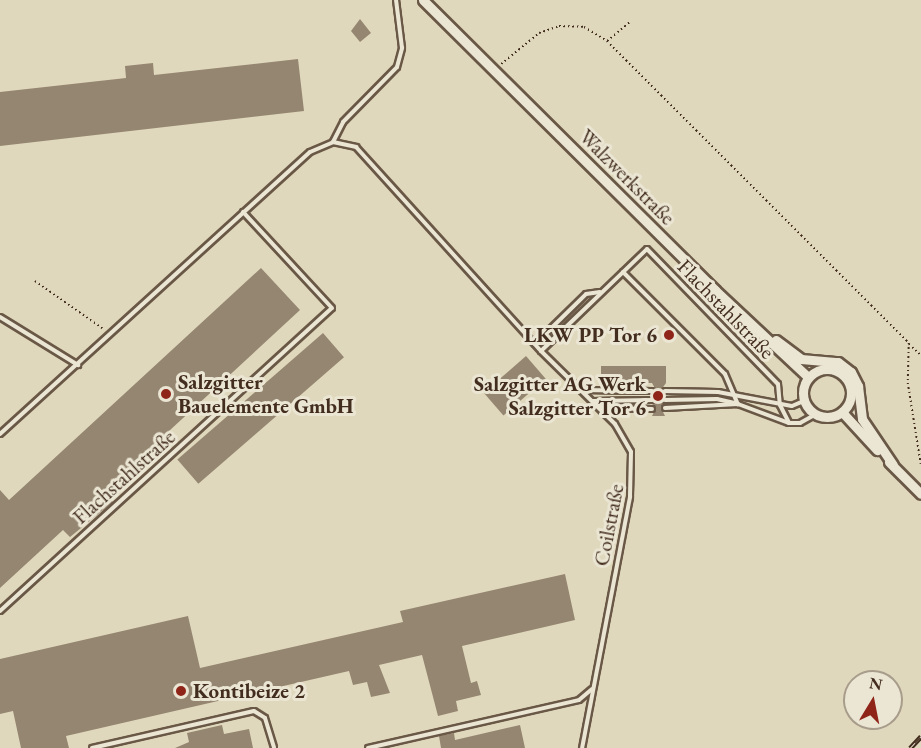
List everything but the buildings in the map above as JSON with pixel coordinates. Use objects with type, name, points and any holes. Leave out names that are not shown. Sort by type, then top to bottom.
[{"type":"street","name":"Walzwerkstraße","points":[[423,0],[740,314],[808,377]]},
{"type":"street","points":[[740,314],[801,359],[838,362],[851,372],[858,386],[862,419],[892,465]]},
{"type":"street","points":[[830,369],[844,376],[851,391],[842,412],[826,417],[816,414],[804,400],[803,390],[808,377],[830,369]]},
{"type":"street","points":[[842,412],[921,494]]},
{"type":"lane","points":[[333,142],[343,122],[397,67],[402,48],[396,0]]},
{"type":"lane","points":[[0,434],[310,152],[333,142],[349,143],[365,154],[541,351],[580,390],[652,391]]},
{"type":"lane","name":"Flachstahlstraße","points":[[0,611],[332,308],[243,212]]},
{"type":"lane","name":"Flachstahlstraße","points":[[541,351],[646,249],[778,384],[780,405],[789,423]]},
{"type":"lane","points":[[623,272],[725,374],[738,404]]},
{"type":"lane","name":"Flachstahlstraße","points":[[535,344],[586,294],[601,292]]},
{"type":"lane","points":[[0,317],[78,365]]},
{"type":"lane","name":"Coilstraße","points":[[580,390],[628,442],[633,460],[582,748]]},
{"type":"lane","points":[[665,392],[735,395],[792,406],[804,400]]},
{"type":"lane","points":[[665,400],[717,399],[738,404],[789,423],[800,423],[816,414]]},
{"type":"lane","points":[[592,401],[652,400]]},
{"type":"lane","points":[[665,408],[738,404]]},
{"type":"lane","points":[[599,408],[652,409]]},
{"type":"lane","points":[[368,748],[579,700],[591,692],[594,683]]},
{"type":"lane","points":[[92,748],[254,711],[265,718],[274,748]]},
{"type":"path","points":[[607,41],[630,22]]},
{"type":"path","points":[[495,70],[539,33],[559,26],[584,27],[607,41],[921,355]]},
{"type":"path","points":[[35,281],[111,334]]},
{"type":"path","points":[[909,343],[908,383],[921,464]]},
{"type":"railway","points":[[910,748],[921,736]]},
{"type":"place","name":"LKW PP Tor 6","points":[[669,335]]},
{"type":"place","name":"Salzgitter Bauelemente GmbH","points":[[166,394]]},
{"type":"place","name":"Salzgitter AG Werk Salzgitter Tor 6","points":[[658,396]]},
{"type":"place","name":"Kontibeize 2","points":[[181,691]]}]
